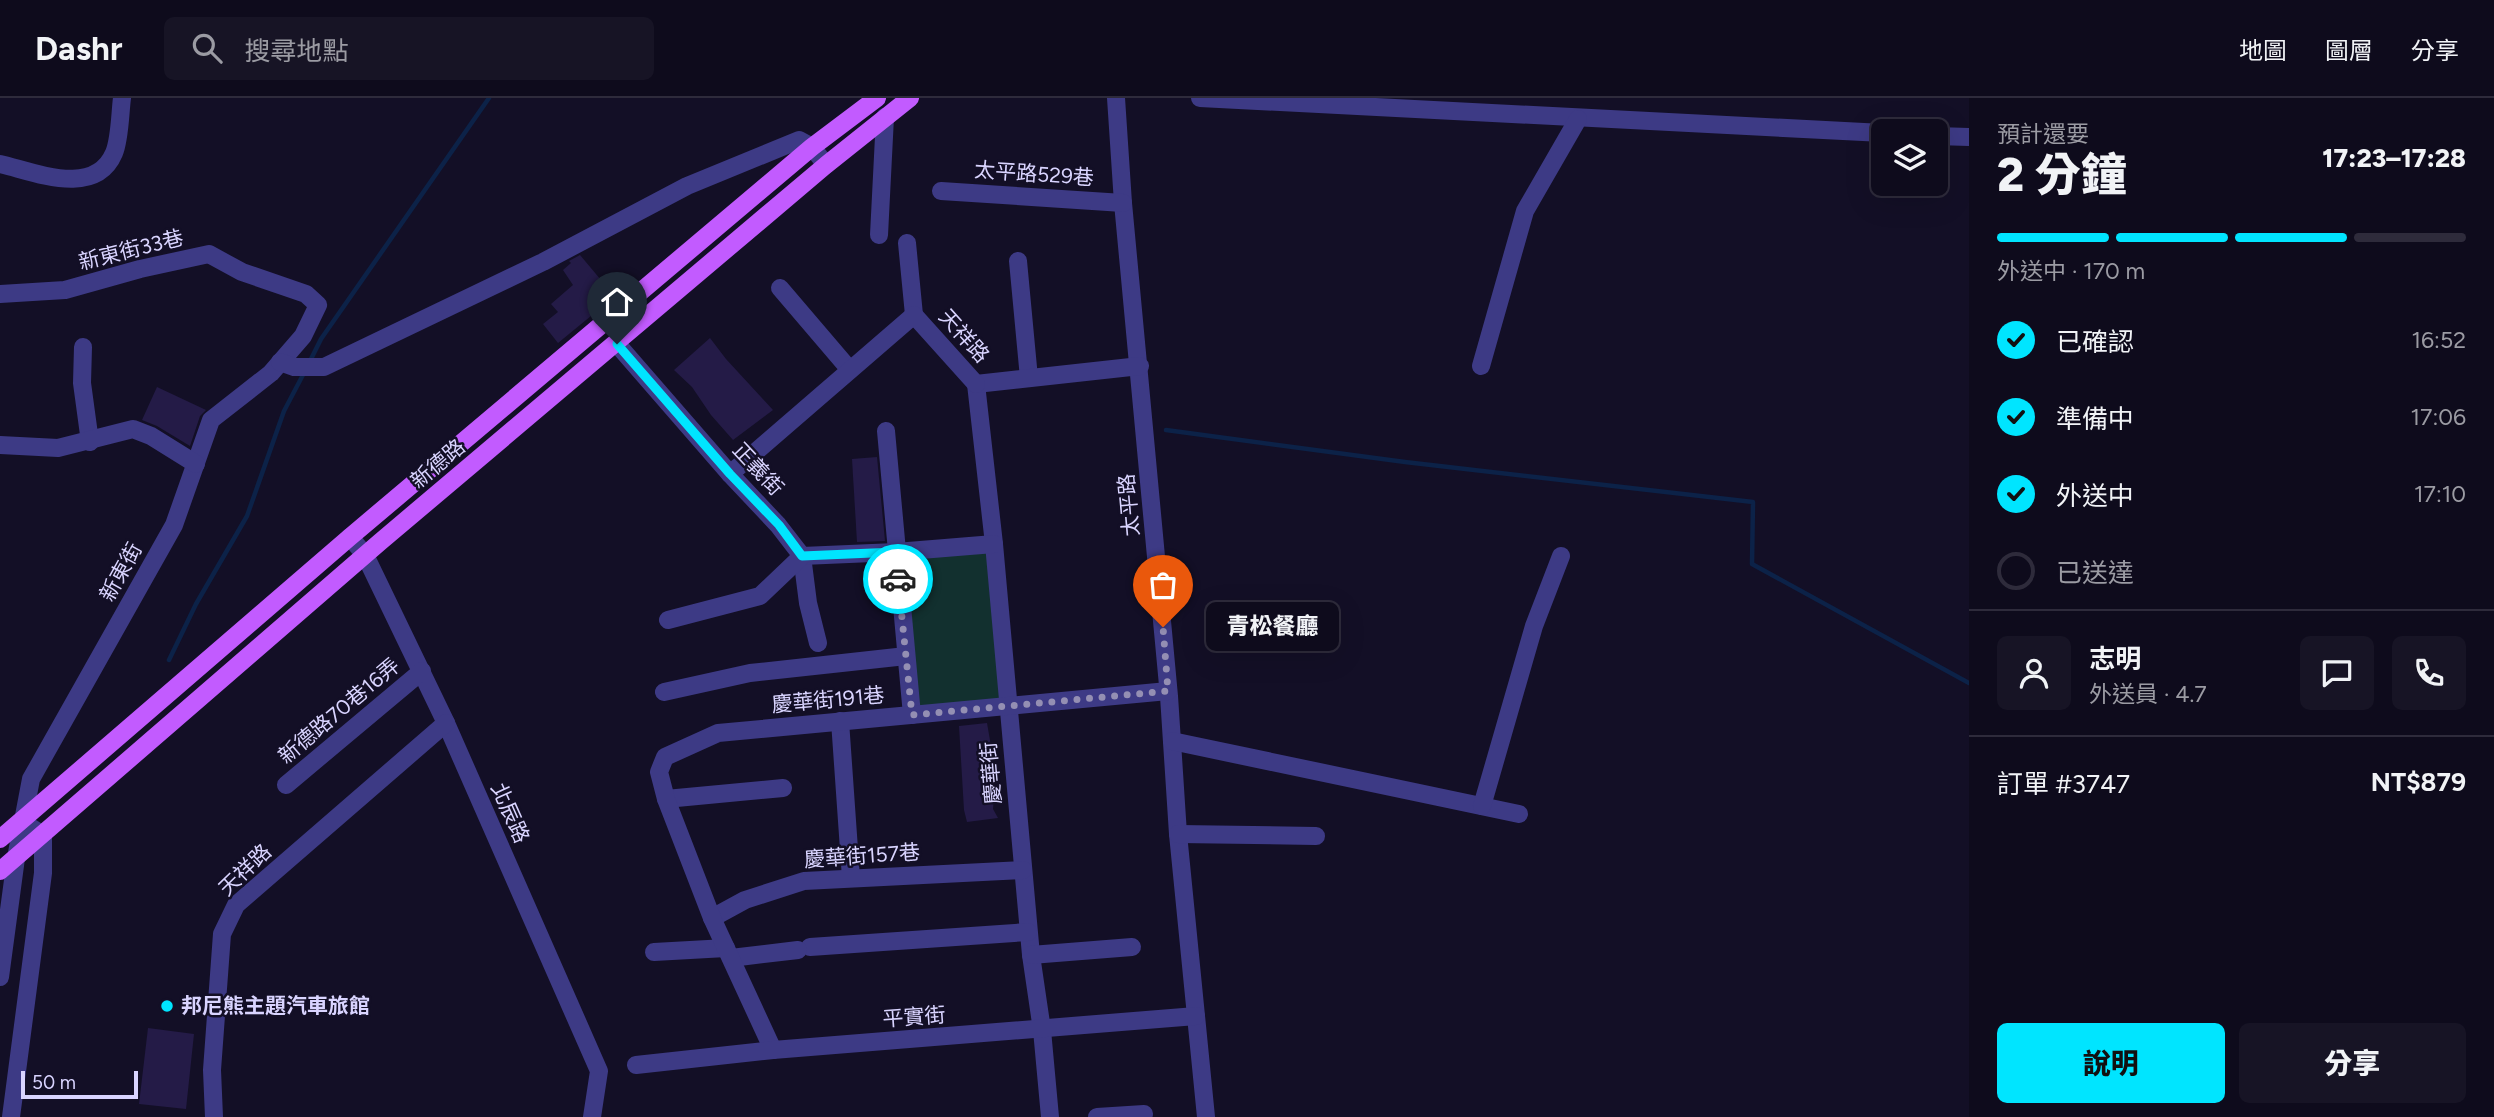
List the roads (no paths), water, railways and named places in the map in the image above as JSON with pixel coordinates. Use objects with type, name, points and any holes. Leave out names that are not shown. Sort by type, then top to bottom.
[{"type":"main road","name":"新德路","points":[[0,839],[350,537],[812,147],[877,98]]},
{"type":"main road","name":"新德路","points":[[0,871],[365,555],[910,98]]},
{"type":"street","points":[[0,164],[73,181],[100,172],[114,152],[122,98]]},
{"type":"street","name":"太平路","points":[[1116,98],[1178,834],[1206,1117]]},
{"type":"street","points":[[1200,98],[1871,132]]},
{"type":"street","points":[[879,235],[886,117]]},
{"type":"street","points":[[1481,366],[1525,211],[1578,119]]},
{"type":"street","points":[[1948,137],[1969,138]]},
{"type":"street","points":[[280,362],[293,367],[324,368],[543,261],[687,186],[799,141],[812,147],[827,166]]},
{"type":"street","name":"太平路529巷","points":[[941,191],[1123,203]]},
{"type":"street","points":[[907,243],[914,315]]},
{"type":"street","name":"新東街33巷","points":[[0,294],[65,290],[140,269],[209,254],[242,272],[306,294],[318,305],[303,336],[280,362]]},
{"type":"street","points":[[1018,261],[1029,378]]},
{"type":"street","points":[[780,288],[850,370]]},
{"type":"street","name":"天祥路","points":[[730,474],[914,315],[976,384],[1140,366]]},
{"type":"street","name":"正義街","points":[[617,344],[730,474],[779,525],[802,556]]},
{"type":"street","points":[[83,347],[82,383],[90,442]]},
{"type":"street","name":"新東街","points":[[0,977],[16,858],[31,779],[174,525],[212,420],[271,373],[280,362]]},
{"type":"street","name":"慶華街","points":[[976,384],[994,544],[1028,932],[1042,1030],[1049,1117]]},
{"type":"street","points":[[0,445],[58,448],[133,429],[151,436],[196,464]]},
{"type":"street","points":[[886,431],[912,715]]},
{"type":"street","name":"北辰路","points":[[350,537],[365,555],[422,671],[599,1071],[592,1117]]},
{"type":"street","points":[[668,620],[760,596],[802,556],[994,544]]},
{"type":"street","points":[[802,556],[808,603],[818,643]]},
{"type":"street","points":[[1482,806],[1534,626],[1561,556]]},
{"type":"street","points":[[664,692],[750,673],[906,656]]},
{"type":"street","name":"新德路70巷16弄","points":[[286,785],[422,671]]},
{"type":"street","name":"慶華街191巷","points":[[666,799],[659,772],[665,757],[718,733],[1168,691]]},
{"type":"street","points":[[840,721],[851,878]]},
{"type":"street","name":"天祥路","points":[[214,1117],[212,1070],[222,934],[236,905],[446,723]]},
{"type":"street","points":[[1172,741],[1519,814]]},
{"type":"street","points":[[773,1050],[712,918],[666,799],[783,788]]},
{"type":"street","points":[[11,1117],[43,873],[43,835],[22,822]]},
{"type":"street","points":[[1178,834],[1317,836]]},
{"type":"street","name":"慶華街157巷","points":[[712,918],[745,900],[804,881],[1023,870]]},
{"type":"street","points":[[654,952],[728,953],[1028,932]]},
{"type":"street","points":[[1031,954],[1132,947]]},
{"type":"street","name":"平實街","points":[[636,1065],[773,1050],[1196,1016]]},
{"type":"street","points":[[1097,1117],[1144,1114]]},
{"type":"waterway","points":[[309,363],[321,339],[489,98]]},
{"type":"waterway","points":[[169,660],[196,604],[247,516],[284,411],[305,371]]},
{"type":"waterway","points":[[1166,430],[1405,462],[1753,502],[1752,564],[1969,683]]},
{"type":"place","name":"青松餐廳","points":[[1163,627]]},
{"type":"place","name":"邦尼熊主題汽車旅館","points":[[167,1006]]}]
